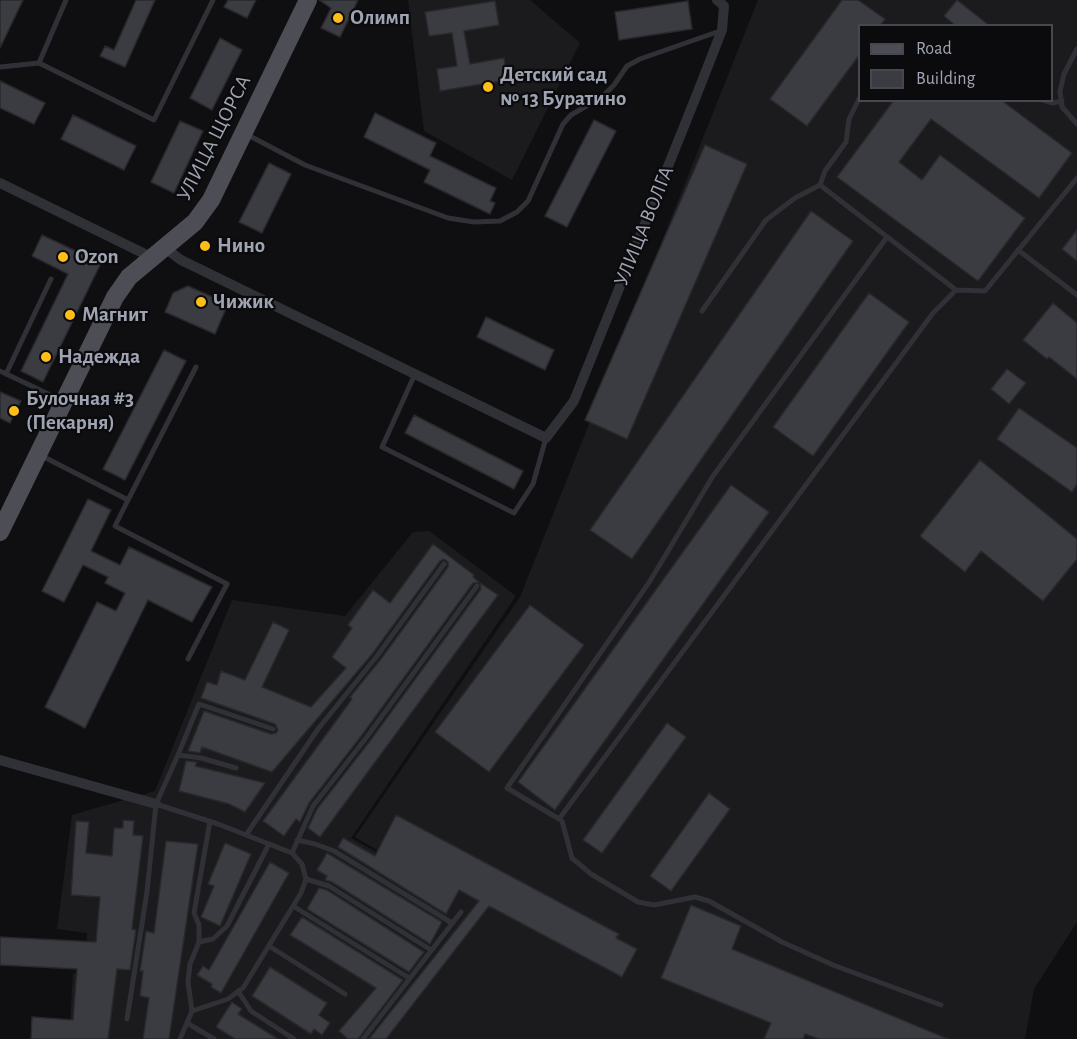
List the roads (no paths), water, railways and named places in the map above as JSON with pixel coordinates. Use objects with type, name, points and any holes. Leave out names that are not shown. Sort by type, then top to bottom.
[{"type":"main road","name":"УЛИЦА ЩОРСА","points":[[0,532],[115,297],[129,277],[182,234],[211,200],[308,0]]},
{"type":"street","name":"УЛИЦА ВОЛГА","points":[[546,438],[574,401],[722,30],[720,3]]},
{"type":"street","points":[[0,183],[181,260],[546,438]]},
{"type":"street","points":[[0,760],[156,804]]},
{"type":"lane","points":[[39,63],[66,0]]},
{"type":"lane","points":[[0,67],[39,63],[154,120],[213,0]]},
{"type":"lane","points":[[243,133],[305,165],[448,218],[474,222],[500,221],[517,212],[528,201],[563,124],[571,115],[602,97],[614,85],[627,66],[640,59],[722,30]]},
{"type":"lane","points":[[1077,49],[1064,74],[1060,91],[1062,107],[1077,124]]},
{"type":"lane","points":[[702,311],[766,220],[795,198],[820,185],[825,171],[846,142],[849,119],[858,101]]},
{"type":"lane","points":[[1049,102],[1062,101]]},
{"type":"lane","points":[[820,185],[956,290],[985,291],[1077,178]]},
{"type":"lane","points":[[887,237],[713,476],[650,581],[507,788],[562,821],[572,858],[591,874],[638,902],[654,905],[695,897],[709,901],[782,942],[941,1005]]},
{"type":"lane","points":[[1018,250],[1077,295]]},
{"type":"lane","points":[[51,279],[3,373],[64,401]]},
{"type":"lane","points":[[559,819],[933,313],[956,290]]},
{"type":"lane","points":[[188,659],[227,584],[115,525],[196,367]]},
{"type":"lane","points":[[415,374],[382,447],[514,513],[533,484],[546,438]]},
{"type":"lane","points":[[38,454],[128,500]]},
{"type":"lane","points":[[246,835],[318,729],[377,656],[444,564]]},
{"type":"lane","points":[[292,853],[313,806],[366,738],[477,585]]},
{"type":"lane","points":[[127,1019],[147,892],[156,804],[199,704],[273,729]]},
{"type":"lane","points":[[178,755],[201,758],[236,768]]},
{"type":"lane","points":[[156,804],[210,821],[292,853],[302,864],[306,879],[301,893],[243,988],[228,999],[192,1011]]},
{"type":"lane","points":[[180,1039],[192,1011],[188,982],[190,964],[199,942],[199,925],[194,913],[210,821]]},
{"type":"lane","points":[[297,840],[334,851],[452,923]]},
{"type":"lane","points":[[199,942],[213,939],[227,926],[269,844]]},
{"type":"lane","points":[[306,879],[328,886],[431,950]]},
{"type":"lane","points":[[293,906],[409,978]]},
{"type":"lane","points":[[363,1039],[461,912]]},
{"type":"lane","points":[[269,946],[345,994]]},
{"type":"lane","points":[[238,992],[251,1011],[294,1039]]},
{"type":"lane","points":[[187,1023],[214,1039]]},
{"type":"place","name":"Олимп","points":[[338,18]]},
{"type":"place","name":"Детский сад № 13 Буратино","points":[[488,87]]},
{"type":"place","name":"Нино","points":[[205,246]]},
{"type":"place","name":"Ozon","points":[[63,257]]},
{"type":"place","name":"Чижик","points":[[201,302]]},
{"type":"place","name":"Магнит","points":[[70,315]]},
{"type":"place","name":"Надежда","points":[[46,357]]},
{"type":"place","name":"Булочная #3 (Пекарня)","points":[[14,411]]}]
